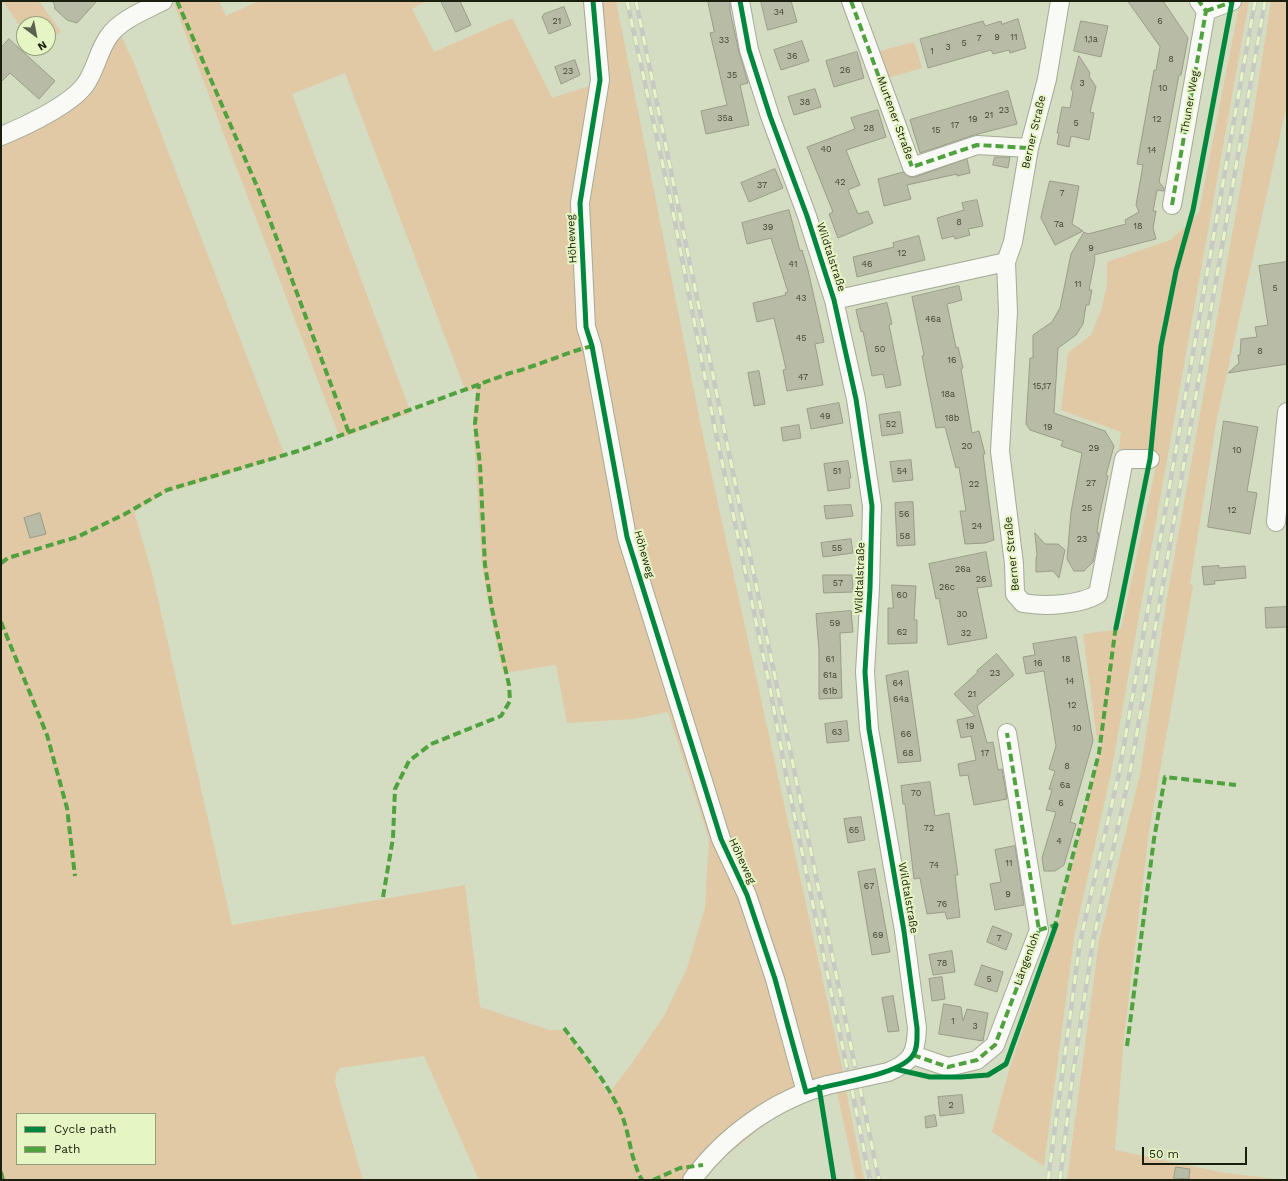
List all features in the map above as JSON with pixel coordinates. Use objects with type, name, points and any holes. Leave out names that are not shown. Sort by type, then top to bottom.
[{"type":"street","points":[[1,136],[49,112],[75,95],[84,86],[109,35],[123,23],[163,1]]},
{"type":"street","name":"Höheweg","points":[[593,1],[600,80],[580,203],[586,327],[592,346],[627,537],[721,839],[747,895],[776,979],[806,1092]]},
{"type":"street","name":"Wildtalstraße","points":[[740,1],[749,50],[770,116],[807,216],[834,300],[856,399],[872,506],[870,588],[865,672],[869,729],[904,931],[918,1028],[917,1042],[913,1055]]},
{"type":"street","name":"Murtener Straße","points":[[851,1],[912,166],[977,145],[1029,148]]},
{"type":"street","name":"Berner Straße","points":[[1060,1],[1047,78],[1029,148],[1013,242],[1006,262],[1008,312],[1000,451],[1014,564],[1015,594],[1023,603],[1047,605],[1089,600],[1098,594],[1124,458],[1150,459]]},
{"type":"street","points":[[1203,6],[1232,1]]},
{"type":"street","name":"Thuner Weg","points":[[1172,205],[1203,6]]},
{"type":"street","points":[[834,300],[1006,262]]},
{"type":"street","points":[[1276,522],[1287,412]]},
{"type":"street","name":"Längenloh","points":[[913,1055],[948,1067],[977,1060],[995,1045],[1039,930],[1007,733]]},
{"type":"street","points":[[692,1180],[720,1147],[739,1131],[788,1100],[828,1085],[888,1072],[904,1064],[913,1055]]},
{"type":"shaded area","points":[[3,1],[39,1],[50,16],[16,16],[16,20]]},
{"type":"shaded area","points":[[179,1],[219,1],[226,16],[259,1],[426,1],[412,9],[434,52],[512,18],[552,98],[605,81],[598,1],[616,1],[702,431],[843,1072],[826,1076],[803,1100],[765,1124],[720,1161],[704,1180],[479,1180],[424,1056],[340,1068],[336,1074],[335,1082],[363,1180],[1,1180],[1,145],[91,91],[120,34],[134,63],[285,456],[166,493],[134,511],[152,573],[232,925],[465,885],[480,1007],[549,1030],[563,1030],[591,1067],[608,1094],[627,1070],[664,1016],[687,968],[705,908],[709,839],[668,712],[633,719],[567,723],[556,665],[503,673],[489,608],[482,565],[473,423],[476,389],[466,392],[345,73],[292,94],[411,413],[340,438],[174,4]]},
{"type":"shaded area","points":[[1240,1],[1249,1],[1111,773],[1074,938],[1044,1166],[992,1132],[1010,1067],[1058,926],[1102,742],[1097,740],[1083,634],[1121,629],[1159,452],[1119,449],[1121,432],[1061,410],[1068,353],[1091,335],[1102,308],[1107,283],[1107,262],[1170,240],[1191,222],[1199,212]]},
{"type":"shaded area","points":[[1271,1],[1287,1],[1287,104],[1217,418],[1190,583],[1193,587],[1149,831],[1124,1037],[1115,1150],[1225,1173],[1287,1180],[1067,1180],[1099,941],[1140,775],[1167,598],[1252,123]]},
{"type":"shaded area","points":[[56,25],[61,32],[56,35]]},
{"type":"shaded area","points":[[914,42],[922,68],[888,78],[880,51]]},
{"type":"shaded area","points":[[846,1090],[864,1180],[856,1180],[837,1092]]},
{"type":"building","points":[[53,1],[97,1],[77,23],[67,20],[54,8]]},
{"type":"building","points":[[441,1],[460,1],[471,25],[456,32]]},
{"type":"building","points":[[708,1],[730,1],[730,11],[739,52],[748,83],[740,85],[749,125],[706,134],[701,111],[727,105],[710,33],[714,32]]},
{"type":"building","points":[[761,1],[791,1],[797,22],[768,30]]},
{"type":"building","points":[[1128,1],[1163,1],[1188,38],[1181,75],[1179,75],[1159,182],[1164,188],[1164,191],[1157,190],[1153,211],[1156,211],[1153,228],[1156,239],[1094,255],[1095,259],[1089,290],[1092,290],[1089,305],[1086,305],[1083,324],[1076,335],[1058,348],[1054,413],[1105,431],[1114,446],[1106,475],[1108,476],[1099,517],[1097,533],[1099,533],[1093,562],[1084,571],[1074,571],[1067,559],[1071,512],[1082,453],[1061,446],[1063,441],[1030,430],[1026,424],[1030,358],[1033,358],[1033,335],[1052,322],[1060,308],[1071,254],[1084,232],[1088,234],[1126,224],[1125,220],[1139,212],[1136,205],[1143,165],[1137,164],[1154,70],[1156,70],[1160,47]]},
{"type":"building","points":[[564,7],[571,25],[549,34],[542,17],[544,14]]},
{"type":"building","points":[[1018,19],[1026,48],[1010,53],[1009,50],[993,54],[991,50],[928,68],[920,39],[983,21],[985,26],[1001,21],[1002,24]]},
{"type":"building","points":[[1081,21],[1108,26],[1101,57],[1074,51]]},
{"type":"building","points":[[9,39],[16,45],[16,56],[28,56],[55,81],[39,99],[10,73],[1,82],[1,48]]},
{"type":"building","points":[[802,41],[809,61],[781,70],[774,50]]},
{"type":"building","points":[[857,52],[864,78],[834,87],[826,61]]},
{"type":"building","points":[[1079,56],[1090,73],[1089,76],[1096,87],[1090,112],[1094,113],[1089,140],[1071,136],[1069,147],[1057,144],[1059,133],[1057,133],[1062,107],[1070,108],[1073,92],[1071,89]]},
{"type":"building","points":[[575,60],[580,75],[561,84],[555,67]]},
{"type":"building","points":[[815,89],[821,107],[794,115],[788,97]]},
{"type":"building","points":[[1008,91],[1017,124],[974,135],[920,153],[910,120]]},
{"type":"building","points":[[878,110],[886,137],[846,150],[860,185],[848,190],[858,214],[868,211],[873,223],[838,238],[829,214],[833,212],[807,147],[855,129],[851,118]]},
{"type":"building","points":[[995,157],[1010,157],[1008,168],[993,165]]},
{"type":"building","points":[[967,159],[970,173],[957,176],[957,174],[907,185],[911,199],[884,206],[878,179],[903,172],[910,177],[915,177]]},
{"type":"building","points":[[775,169],[783,188],[749,202],[741,183]]},
{"type":"building","points":[[1050,181],[1079,186],[1072,224],[1083,231],[1055,245],[1041,218]]},
{"type":"building","points":[[977,200],[983,226],[968,229],[970,235],[955,239],[954,236],[942,239],[937,218],[964,210],[962,203]]},
{"type":"building","points":[[789,210],[800,251],[802,250],[808,270],[824,342],[815,344],[823,385],[787,391],[783,370],[786,369],[774,318],[757,322],[753,303],[786,295],[785,293],[788,292],[771,238],[747,244],[742,223]]},
{"type":"building","points":[[919,236],[925,260],[857,277],[853,257],[894,247],[893,243]]},
{"type":"building","points":[[1287,262],[1287,364],[1228,373],[1239,363],[1238,355],[1240,355],[1241,339],[1257,337],[1255,327],[1268,325],[1259,266]]},
{"type":"building","points":[[959,286],[962,300],[947,304],[956,348],[958,347],[963,368],[961,369],[972,433],[979,431],[985,454],[983,454],[994,540],[985,543],[965,544],[960,511],[966,511],[959,467],[956,468],[945,427],[936,428],[922,356],[924,355],[912,297]]},
{"type":"building","points":[[887,303],[892,324],[889,325],[901,385],[886,388],[883,374],[872,376],[863,331],[861,332],[856,310]]},
{"type":"building","points":[[759,371],[765,404],[754,406],[748,373]]},
{"type":"building","points":[[839,403],[843,423],[811,429],[807,409]]},
{"type":"building","points":[[900,412],[903,433],[882,436],[879,415]]},
{"type":"building","points":[[1224,421],[1258,427],[1247,491],[1257,493],[1250,534],[1208,527]]},
{"type":"building","points":[[799,425],[801,438],[783,441],[781,428]]},
{"type":"building","points":[[911,460],[913,480],[893,482],[890,462]]},
{"type":"building","points":[[848,461],[851,478],[849,478],[850,488],[828,491],[824,464]]},
{"type":"building","points":[[913,502],[915,545],[897,546],[895,503]]},
{"type":"building","points":[[851,505],[853,516],[826,519],[824,506]]},
{"type":"building","points":[[40,513],[46,534],[30,538],[24,518]]},
{"type":"building","points":[[1035,533],[1045,544],[1058,544],[1065,550],[1059,578],[1053,571],[1036,572],[1037,555]]},
{"type":"building","points":[[851,539],[853,553],[823,557],[821,543]]},
{"type":"building","points":[[986,552],[992,586],[977,588],[987,638],[948,645],[939,598],[936,599],[929,564]]},
{"type":"building","points":[[1219,566],[1219,568],[1245,566],[1246,578],[1214,581],[1215,584],[1204,585],[1202,567]]},
{"type":"building","points":[[823,575],[852,575],[853,592],[824,593]]},
{"type":"building","points":[[892,585],[916,586],[914,620],[917,620],[917,643],[888,644],[888,608],[893,608]]},
{"type":"building","points":[[1287,607],[1287,627],[1266,628],[1265,608]]},
{"type":"building","points":[[851,611],[853,632],[840,633],[842,698],[819,699],[819,651],[816,614]]},
{"type":"building","points":[[1076,637],[1093,741],[1070,822],[1076,824],[1064,865],[1055,871],[1044,871],[1042,858],[1056,812],[1046,810],[1052,790],[1049,789],[1055,771],[1049,769],[1056,746],[1044,671],[1026,674],[1023,657],[1035,655],[1033,644]]},
{"type":"building","points":[[997,654],[1014,675],[977,706],[987,743],[993,742],[998,770],[1002,769],[1007,799],[974,805],[968,775],[960,776],[958,764],[976,760],[971,736],[961,738],[957,720],[975,716],[954,694]]},
{"type":"building","points":[[908,671],[921,761],[898,763],[886,676]]},
{"type":"building","points":[[847,721],[849,741],[827,743],[825,724]]},
{"type":"building","points":[[930,782],[935,816],[949,813],[958,875],[955,875],[960,917],[947,919],[945,912],[927,914],[920,878],[914,879],[905,804],[903,804],[901,786]]},
{"type":"building","points":[[861,817],[865,840],[848,843],[844,819]]},
{"type":"building","points":[[1015,846],[1024,905],[995,910],[990,884],[1001,882],[995,850]]},
{"type":"building","points":[[875,869],[890,952],[872,955],[858,872]]},
{"type":"building","points":[[993,926],[1012,934],[1006,950],[987,942]]},
{"type":"building","points":[[952,951],[955,972],[933,975],[929,955]]},
{"type":"building","points":[[982,965],[1003,972],[997,992],[975,985]]},
{"type":"building","points":[[942,977],[945,999],[932,1001],[929,979]]},
{"type":"building","points":[[893,996],[899,1031],[888,1032],[882,998]]},
{"type":"building","points":[[944,1004],[961,1007],[963,1021],[967,1009],[988,1013],[983,1041],[939,1034]]},
{"type":"building","points":[[962,1095],[964,1113],[940,1116],[938,1097]]},
{"type":"building","points":[[935,1115],[937,1126],[926,1128],[925,1117]]},
{"type":"building","points":[[1176,1167],[1190,1169],[1189,1179],[1174,1178]]},
{"type":"railway","points":[[627,1],[672,207],[715,429],[769,683],[787,780],[847,1068]]},
{"type":"railway","points":[[636,1],[855,1066]]},
{"type":"railway","points":[[1048,1180],[1080,942],[1119,773],[1255,1]]},
{"type":"railway","points":[[1060,1180],[1072,1080],[1093,941],[1130,772],[1265,1]]},
{"type":"railway","points":[[860,1088],[879,1180]]},
{"type":"railway","points":[[852,1090],[870,1180]]},
{"type":"marked path","points":[[177,1],[259,191],[349,433]]},
{"type":"marked path","points":[[851,1],[912,167],[977,145],[1029,148]]},
{"type":"marked path","points":[[1172,205],[1206,11],[1199,1]]},
{"type":"marked path","points":[[1206,11],[1232,2]]},
{"type":"marked path","points":[[1,563],[8,558],[77,537],[125,514],[167,490],[298,451],[510,373],[592,346]]},
{"type":"marked path","points":[[383,897],[393,838],[395,789],[409,761],[431,744],[501,716],[510,701],[509,685],[492,609],[485,565],[480,464],[475,424],[479,384]]},
{"type":"marked path","points":[[1,622],[47,735],[67,808],[75,876]]},
{"type":"marked path","points":[[1054,929],[1099,753],[1116,625]]},
{"type":"marked path","points":[[913,1055],[948,1067],[977,1060],[995,1045],[1039,930],[1007,733]]},
{"type":"marked path","points":[[1127,1046],[1154,839],[1165,777],[1236,785]]},
{"type":"marked path","points":[[1039,930],[1056,925]]},
{"type":"marked path","points":[[564,1028],[595,1069],[609,1090],[621,1113],[635,1164],[642,1180]]},
{"type":"marked path","points":[[653,1180],[680,1168],[703,1165]]},
{"type":"marked path","points":[[1,1172],[3,1180]]},
{"type":"cycle path","points":[[593,1],[600,80],[580,203],[586,327],[592,346],[627,537],[721,839],[747,895],[775,979],[806,1092],[880,1074],[906,1062],[913,1055],[916,1049],[917,1028],[904,931],[869,729],[865,672],[870,588],[872,506],[856,399],[834,300],[807,216],[770,116],[749,50],[740,1]]},
{"type":"cycle path","points":[[1116,628],[1150,459],[1161,346],[1176,271],[1193,210],[1232,2]]},
{"type":"cycle path","points":[[895,1069],[930,1077],[961,1077],[988,1075],[1006,1064],[1056,925]]},
{"type":"cycle path","points":[[819,1087],[834,1180]]}]
